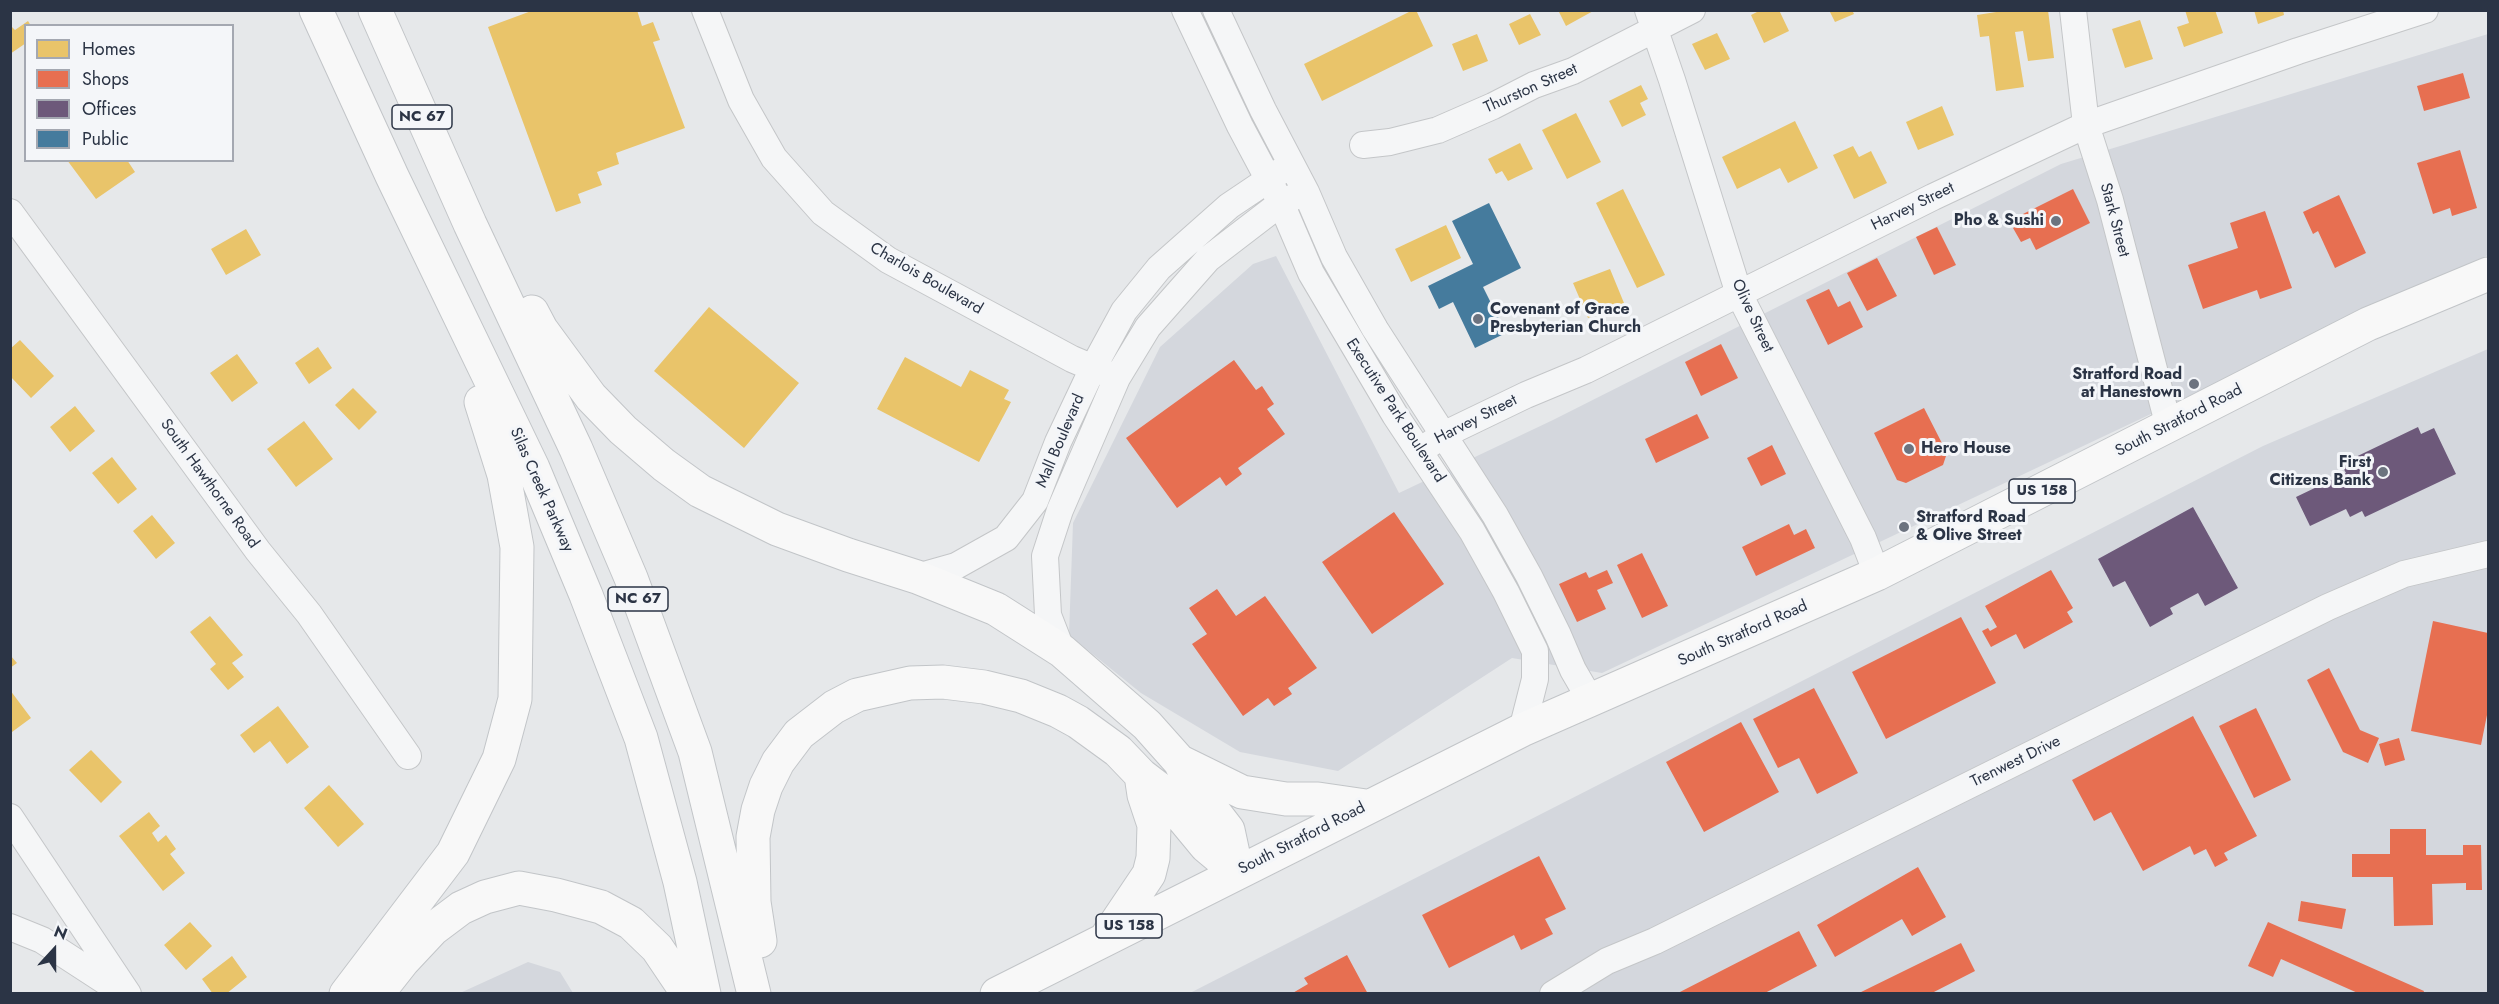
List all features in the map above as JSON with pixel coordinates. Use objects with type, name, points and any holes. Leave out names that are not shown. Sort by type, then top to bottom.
[{"type":"main road","name":"Silas Creek Parkway","points":[[316,10],[392,176],[533,468],[561,532],[641,738],[680,882],[704,993]]},
{"type":"main road","name":"NC 67","points":[[375,10],[470,224],[547,385],[604,513],[695,752],[754,993]]},
{"type":"main road","points":[[346,993],[453,854],[499,759],[515,699],[517,547],[504,475],[474,385],[395,213],[392,176]]},
{"type":"main road","points":[[470,224],[512,275],[541,329],[591,397],[623,430],[664,465],[700,491],[777,529],[917,577],[996,609],[1062,651],[1147,724],[1180,762],[1188,778],[1228,830],[1237,872]]},
{"type":"main road","name":"South Stratford Road","points":[[997,993],[1305,840],[1366,806],[1522,730],[1877,574],[2368,324],[2488,274]]},
{"type":"main road","points":[[765,993],[766,970],[754,902],[752,866],[753,837],[758,810],[766,786],[788,746],[799,734],[834,707],[857,695],[910,683],[943,682],[984,687],[1021,696],[1058,711],[1078,722],[1118,751],[1141,775],[1158,788],[1206,846],[1237,872]]},
{"type":"main road","points":[[1180,762],[1242,792],[1286,799],[1318,799],[1366,806]]},
{"type":"main road","points":[[1106,937],[1149,874],[1154,858],[1154,825],[1144,795],[1141,775]]},
{"type":"main road","points":[[377,993],[403,961],[434,929],[462,908],[485,897],[519,888],[556,895],[601,908],[631,924],[657,948],[688,993]]},
{"type":"street","name":"Charlois Boulevard","points":[[705,10],[741,100],[774,158],[823,213],[888,260],[1030,337],[1117,378]]},
{"type":"street","name":"Executive Park Boulevard","points":[[1185,10],[1225,95],[1281,203],[1311,273],[1395,415],[1472,531],[1535,651],[1535,679],[1522,730]]},
{"type":"street","name":"Executive Park Boulevard","points":[[1216,10],[1250,84],[1306,192],[1334,257],[1375,329],[1495,515],[1529,576],[1573,670],[1592,701]]},
{"type":"street","name":"Thurston Street","points":[[1363,145],[1390,142],[1438,130],[1534,85],[1572,71],[1651,21],[1692,10]]},
{"type":"street","name":"Stark Street","points":[[2073,10],[2086,125],[2110,201],[2159,396],[2169,427]]},
{"type":"street","name":"Harvey Street","points":[[1420,451],[1443,435],[1526,395],[1586,370],[1625,348],[1933,197],[2086,125],[2298,51],[2425,10]]},
{"type":"street","name":"Olive Street","points":[[1651,21],[1672,80],[1739,294],[1863,538],[1877,574]]},
{"type":"street","points":[[1225,95],[1250,84]]},
{"type":"street","name":"Mall Boulevard","points":[[917,577],[956,566],[1006,538],[1035,501],[1058,442],[1093,368],[1124,311],[1167,261],[1229,206],[1292,165]]},
{"type":"street","name":"Mall Boulevard","points":[[1062,651],[1048,615],[1045,556],[1060,510],[1117,378],[1148,327],[1208,259],[1281,203],[1306,192]]},
{"type":"street","name":"South Hawthorne Road","points":[[10,212],[258,551],[309,615],[408,756]]},
{"type":"street","points":[[1167,261],[1184,284]]},
{"type":"street","name":"Trenwest Drive","points":[[1553,993],[1607,961],[1654,940],[2328,607],[2404,574],[2488,554]]},
{"type":"street","points":[[10,817],[127,993]]},
{"type":"street","points":[[10,927],[42,940],[127,993]]},
{"type":"shaded area","points":[[2488,34],[2488,255],[1602,673],[1512,658],[1338,771],[1240,752],[1141,693],[1069,635],[1073,523],[1160,347],[1253,264],[1276,256],[1399,493],[1553,420],[2061,164]]},
{"type":"shaded area","points":[[2488,349],[2488,993],[1188,994],[2263,446]]},
{"type":"shaded area","points":[[528,962],[560,972],[573,993],[460,993]]},
{"type":"building: Homes","points":[[534,10],[637,10],[642,26],[653,22],[660,40],[653,42],[685,128],[616,153],[619,164],[597,172],[602,185],[578,194],[581,203],[556,212],[488,27]]},
{"type":"building: Homes","points":[[1416,10],[1433,46],[1322,101],[1304,64]]},
{"type":"building: Homes","points":[[1558,10],[1595,10],[1566,26]]},
{"type":"building: Homes","points":[[1761,10],[1779,10],[1789,31],[1764,43],[1751,15]]},
{"type":"building: Homes","points":[[1829,10],[1852,10],[1854,14],[1835,22]]},
{"type":"building: Homes","points":[[2009,10],[2048,10],[2054,58],[2028,61],[2023,31],[2015,32],[2024,87],[1996,91],[1989,36],[1980,37],[1977,15]]},
{"type":"building: Homes","points":[[2185,10],[2209,12],[2215,10],[2223,33],[2184,47],[2177,27],[2189,23]]},
{"type":"building: Homes","points":[[2254,10],[2283,10],[2284,15],[2258,24]]},
{"type":"building: Homes","points":[[1530,14],[1541,35],[1519,45],[1509,24]]},
{"type":"building: Homes","points":[[2140,20],[2153,59],[2125,68],[2112,29]]},
{"type":"building: Homes","points":[[28,21],[30,24],[24,24],[24,44],[10,54],[10,25],[15,30]]},
{"type":"building: Homes","points":[[1717,33],[1730,59],[1705,70],[1692,44]]},
{"type":"building: Homes","points":[[1477,34],[1488,61],[1463,71],[1452,44]]},
{"type":"building: Homes","points":[[1641,85],[1648,99],[1640,103],[1646,115],[1622,127],[1609,101]]},
{"type":"building: Homes","points":[[1942,106],[1954,135],[1918,150],[1906,122]]},
{"type":"building: Homes","points":[[1576,113],[1601,162],[1567,179],[1542,130]]},
{"type":"building: Homes","points":[[1795,121],[1818,168],[1788,183],[1780,168],[1737,189],[1722,157]]},
{"type":"building: Homes","points":[[1520,143],[1533,169],[1508,181],[1502,171],[1496,174],[1488,159]]},
{"type":"building: Homes","points":[[1853,146],[1859,157],[1871,151],[1887,183],[1854,199],[1833,155]]},
{"type":"building: Homes","points":[[68,162],[128,162],[135,172],[96,199]]},
{"type":"building: Homes","points":[[1623,189],[1665,275],[1637,288],[1596,203]]},
{"type":"building: Homes","points":[[1446,225],[1461,258],[1411,282],[1395,249]]},
{"type":"building: Homes","points":[[246,229],[261,255],[226,275],[211,249]]},
{"type":"building: Homes","points":[[1610,269],[1624,303],[1588,318],[1573,283]]},
{"type":"building: Homes","points":[[709,307],[799,383],[744,448],[654,371]]},
{"type":"building: Homes","points":[[20,340],[54,376],[31,398],[10,376],[10,349]]},
{"type":"building: Homes","points":[[318,347],[332,368],[309,384],[295,363]]},
{"type":"building: Homes","points":[[237,354],[258,383],[232,402],[210,373]]},
{"type":"building: Homes","points":[[905,357],[961,387],[970,370],[1009,390],[1004,399],[1011,402],[979,462],[877,409]]},
{"type":"building: Homes","points":[[353,388],[377,412],[359,430],[335,405]]},
{"type":"building: Homes","points":[[75,406],[95,431],[70,452],[50,427]]},
{"type":"building: Homes","points":[[304,421],[333,459],[296,487],[267,449]]},
{"type":"building: Homes","points":[[112,457],[137,489],[118,504],[92,473]]},
{"type":"building: Homes","points":[[152,515],[175,543],[156,559],[133,531]]},
{"type":"building: Homes","points":[[210,616],[243,655],[232,663],[244,677],[228,690],[210,669],[216,664],[190,632]]},
{"type":"building: Homes","points":[[10,655],[17,663],[10,668]]},
{"type":"building: Homes","points":[[10,690],[31,718],[12,732],[10,730]]},
{"type":"building: Homes","points":[[278,706],[309,747],[287,764],[270,741],[254,753],[240,735]]},
{"type":"building: Homes","points":[[91,750],[122,782],[101,803],[69,770]]},
{"type":"building: Homes","points":[[329,785],[364,824],[338,847],[304,808]]},
{"type":"building: Homes","points":[[149,812],[160,826],[152,833],[158,842],[166,835],[176,849],[170,854],[185,873],[163,891],[119,836]]},
{"type":"building: Homes","points":[[190,922],[212,946],[186,970],[164,945]]},
{"type":"building: Homes","points":[[232,956],[247,977],[226,994],[213,994],[202,979]]},
{"type":"building: Shops","points":[[2463,73],[2470,98],[2424,111],[2417,86]]},
{"type":"building: Shops","points":[[2460,150],[2477,208],[2452,216],[2450,208],[2433,214],[2417,163]]},
{"type":"building: Shops","points":[[2073,189],[2090,223],[2036,250],[2030,238],[2021,242],[2013,228],[2023,223],[2019,216]]},
{"type":"building: Shops","points":[[2339,195],[2366,253],[2335,268],[2318,231],[2313,234],[2303,212]]},
{"type":"building: Shops","points":[[2265,211],[2292,288],[2260,299],[2257,290],[2203,309],[2188,265],[2238,248],[2230,223]]},
{"type":"building: Shops","points":[[1937,227],[1956,265],[1934,275],[1916,237]]},
{"type":"building: Shops","points":[[1877,258],[1897,296],[1867,311],[1847,273]]},
{"type":"building: Shops","points":[[1829,289],[1838,307],[1850,301],[1863,327],[1828,345],[1806,300]]},
{"type":"building: Shops","points":[[1721,344],[1738,378],[1701,396],[1685,362]]},
{"type":"building: Shops","points":[[1234,360],[1256,390],[1262,386],[1274,404],[1267,409],[1285,434],[1238,468],[1242,474],[1226,486],[1220,477],[1177,508],[1126,438]]},
{"type":"building: Shops","points":[[1924,408],[1947,453],[1943,465],[1906,483],[1897,480],[1874,433]]},
{"type":"building: Shops","points":[[1697,414],[1709,438],[1656,463],[1645,439]]},
{"type":"building: Shops","points":[[1772,445],[1786,474],[1761,486],[1747,458]]},
{"type":"building: Shops","points":[[1394,512],[1444,584],[1372,634],[1322,562]]},
{"type":"building: Shops","points":[[1789,524],[1794,535],[1806,529],[1815,548],[1756,576],[1742,547]]},
{"type":"building: Shops","points":[[1642,553],[1668,606],[1642,618],[1617,565]]},
{"type":"building: Shops","points":[[1607,570],[1613,583],[1597,590],[1606,609],[1577,622],[1559,584],[1586,572],[1589,578]]},
{"type":"building: Shops","points":[[2051,570],[2073,608],[2067,612],[2073,622],[2024,649],[2016,634],[1991,647],[1982,631],[1988,628],[1990,631],[1997,627],[1985,606]]},
{"type":"building: Shops","points":[[1217,589],[1236,616],[1265,596],[1317,668],[1288,688],[1292,694],[1274,706],[1268,698],[1243,716],[1192,644],[1207,634],[1189,608]]},
{"type":"building: Shops","points":[[1961,617],[1996,683],[1886,739],[1852,672]]},
{"type":"building: Shops","points":[[2433,621],[2488,633],[2488,710],[2481,745],[2411,731]]},
{"type":"building: Shops","points":[[2329,668],[2360,730],[2379,738],[2368,763],[2343,752],[2307,680]]},
{"type":"building: Shops","points":[[1814,688],[1858,773],[1817,794],[1799,758],[1778,768],[1753,719]]},
{"type":"building: Shops","points":[[2256,708],[2291,780],[2254,798],[2219,726]]},
{"type":"building: Shops","points":[[2193,716],[2257,836],[2224,853],[2228,860],[2215,867],[2206,849],[2194,855],[2190,846],[2143,871],[2111,812],[2094,821],[2072,780]]},
{"type":"building: Shops","points":[[1741,722],[1779,792],[1704,832],[1666,762]]},
{"type":"building: Shops","points":[[2399,738],[2405,760],[2385,766],[2379,744]]},
{"type":"building: Shops","points":[[2390,829],[2426,829],[2426,855],[2463,855],[2463,845],[2481,845],[2482,890],[2466,890],[2466,883],[2432,884],[2433,925],[2394,926],[2393,877],[2352,877],[2352,854],[2390,854]]},
{"type":"building: Shops","points":[[1539,856],[1566,909],[1545,919],[1553,934],[1521,950],[1514,935],[1449,968],[1422,915]]},
{"type":"building: Shops","points":[[1918,867],[1946,917],[1912,936],[1902,919],[1835,957],[1817,925]]},
{"type":"building: Shops","points":[[2301,901],[2346,909],[2342,929],[2298,921]]},
{"type":"building: Shops","points":[[2268,922],[2424,991],[2423,994],[2360,994],[2281,959],[2273,977],[2248,966]]},
{"type":"building: Shops","points":[[1799,931],[1817,966],[1763,994],[1676,994]]},
{"type":"building: Shops","points":[[1961,943],[1975,971],[1930,994],[1857,994]]},
{"type":"building: Shops","points":[[1347,955],[1368,994],[1291,994],[1308,984],[1304,978]]},
{"type":"building: Offices","points":[[2418,427],[2421,434],[2434,428],[2456,474],[2365,517],[2362,511],[2350,517],[2346,509],[2310,526],[2296,497],[2346,473],[2341,464]]},
{"type":"building: Offices","points":[[2193,507],[2238,588],[2205,606],[2198,593],[2170,608],[2173,614],[2150,627],[2125,581],[2113,587],[2098,559]]},
{"type":"building: Public","points":[[1489,203],[1521,268],[1483,287],[1506,333],[1475,348],[1453,302],[1439,309],[1428,286],[1473,264],[1452,221]]},
{"type":"place","name":"Pho & Sushi","points":[[2056,221]]},
{"type":"place","name":"Covenant of Grace Presbyterian Church","points":[[1478,319]]},
{"type":"place","name":"Stratford Road at Hanestown","points":[[2194,384]]},
{"type":"place","name":"Hero House","points":[[1909,449]]},
{"type":"place","name":"First Citizens Bank","points":[[2383,472]]},
{"type":"place","name":"Stratford Road & Olive Street","points":[[1904,527]]}]
